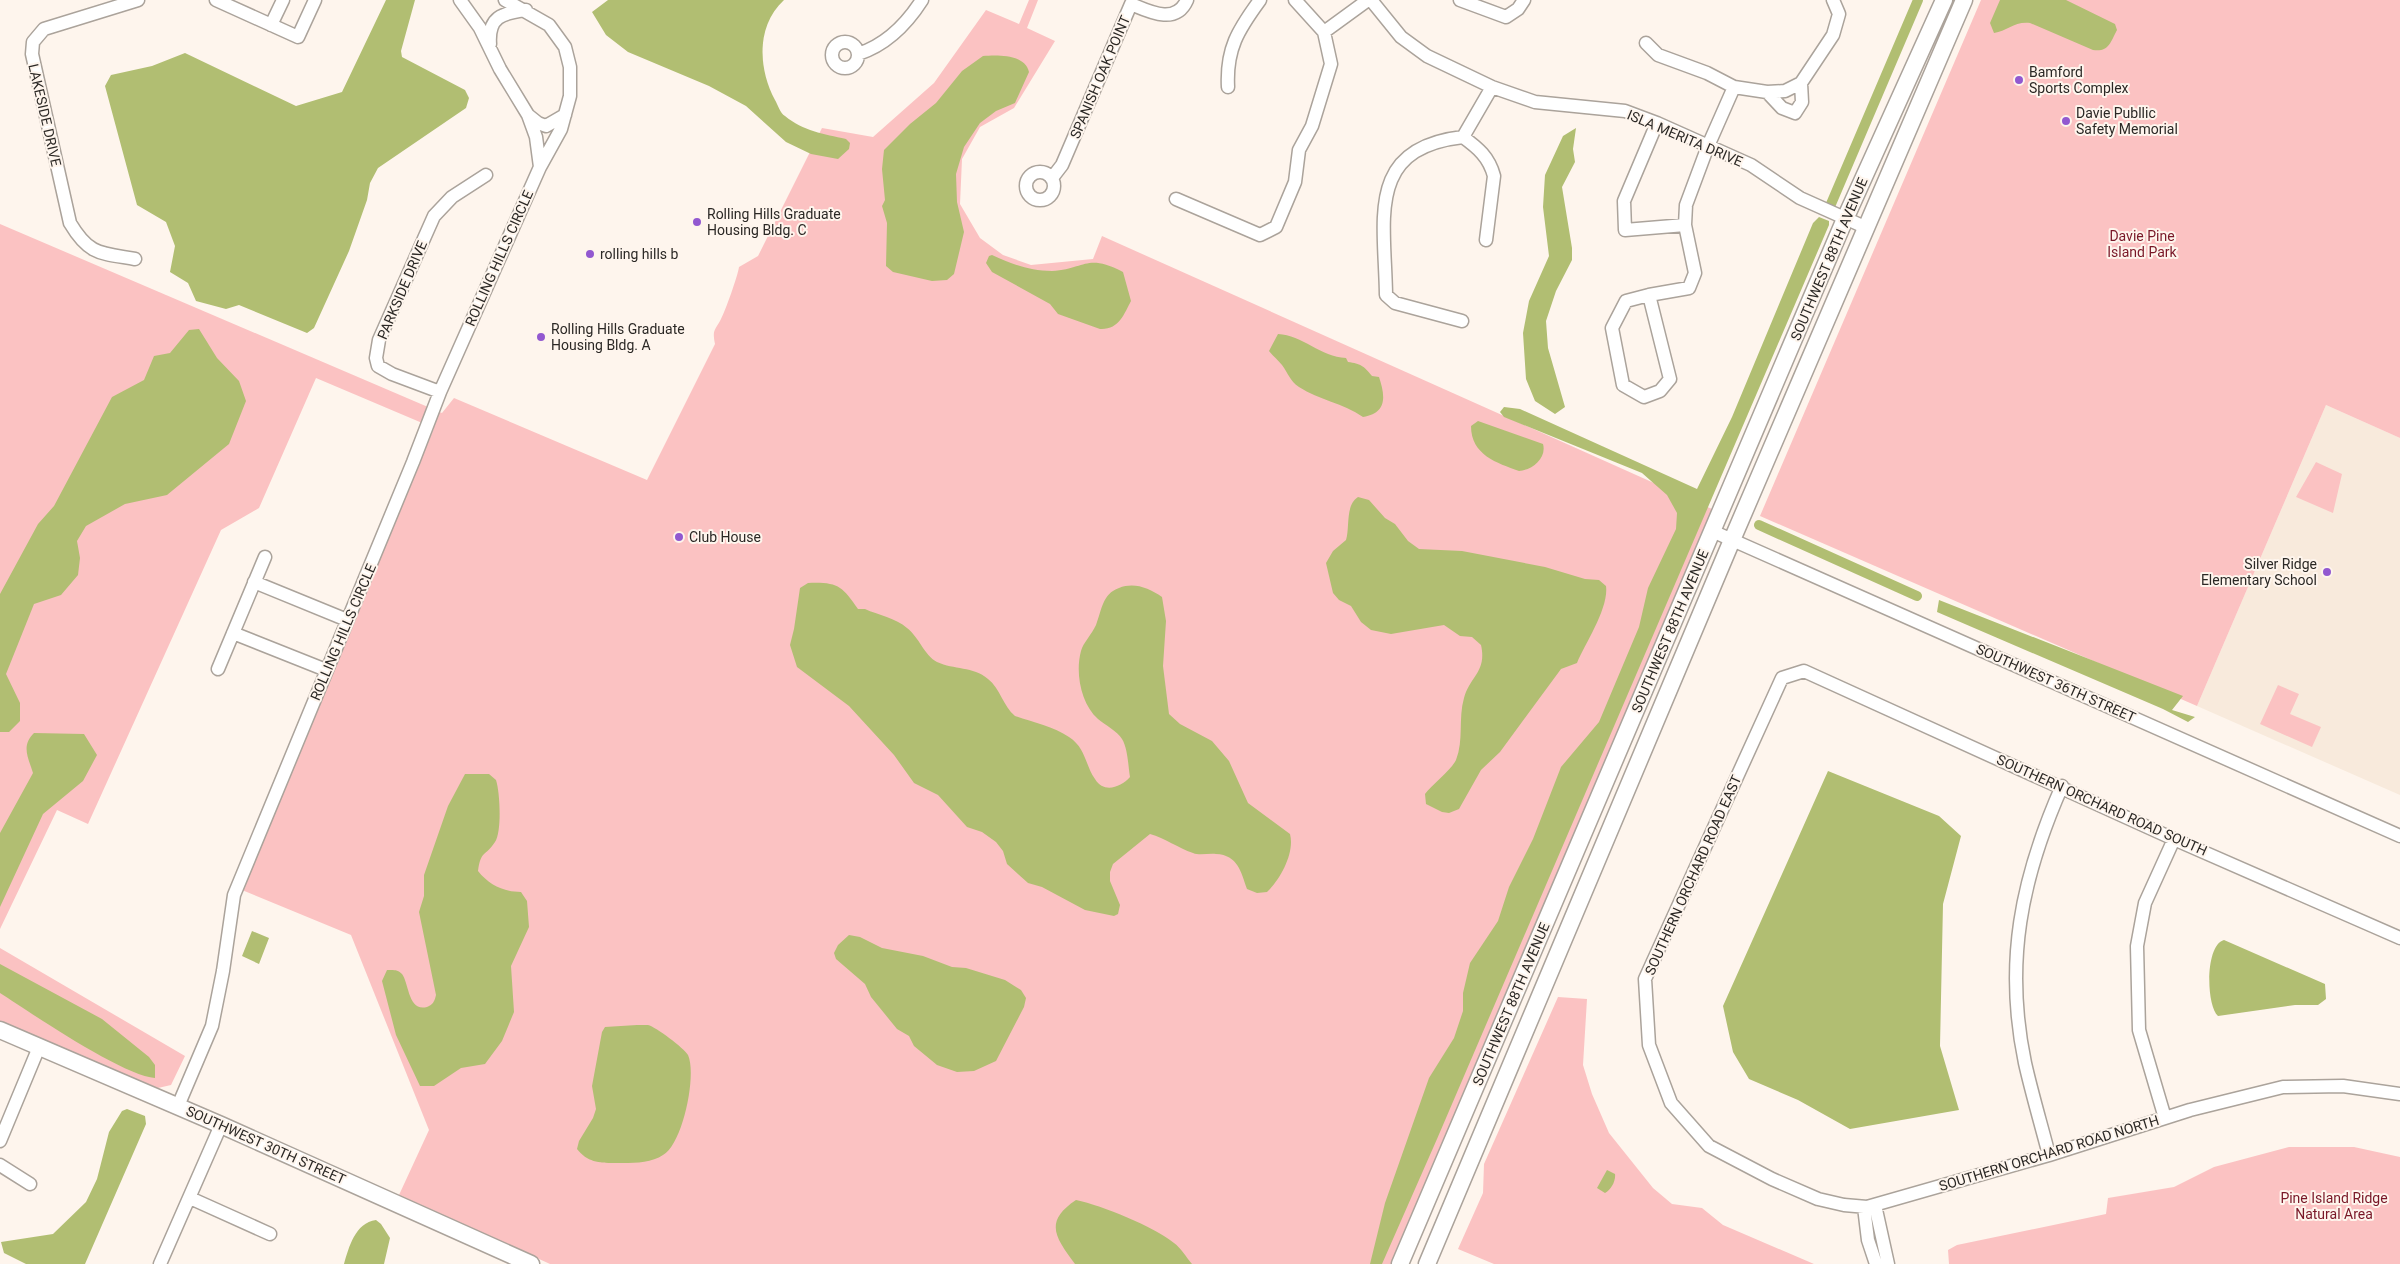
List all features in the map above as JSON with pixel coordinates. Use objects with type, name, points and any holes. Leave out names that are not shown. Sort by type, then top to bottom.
[{"type":"main road","name":"SOUTHWEST 88TH AVENUE","points":[[1400,1264],[1845,219],[1944,0]]},
{"type":"main road","name":"SOUTHWEST 88TH AVENUE","points":[[1427,1264],[1732,540],[1964,0]]},
{"type":"main road","name":"SOUTHWEST 30TH STREET","points":[[0,1030],[178,1106],[531,1264]]},
{"type":"street","name":"LAKESIDE DRIVE","points":[[135,259],[97,253],[80,240],[70,223],[32,54],[33,42],[44,29],[138,0]]},
{"type":"street","points":[[216,0],[298,36],[315,0]]},
{"type":"street","points":[[271,25],[282,0]]},
{"type":"street","points":[[460,0],[490,45],[500,69],[528,115],[536,137],[540,167]]},
{"type":"street","points":[[505,0],[526,10],[549,26],[565,47],[570,67],[570,96],[561,129],[540,167]]},
{"type":"street","points":[[858,54],[875,48],[893,34],[910,18],[922,0]]},
{"type":"street","name":"SPANISH OAK POINT","points":[[1052,178],[1062,165],[1126,2],[1160,16],[1174,14],[1184,6],[1187,0]]},
{"type":"street","points":[[1228,87],[1227,66],[1230,49],[1244,23],[1260,0]]},
{"type":"street","points":[[1176,199],[1260,235],[1276,227],[1295,182],[1299,150],[1312,126],[1331,64],[1324,32],[1295,0]]},
{"type":"street","points":[[1324,32],[1370,0]]},
{"type":"street","name":"ISLA MERITA DRIVE","points":[[1370,0],[1401,37],[1427,56],[1492,87],[1535,102],[1626,112],[1657,123],[1751,165],[1800,198],[1867,228]]},
{"type":"street","points":[[1460,0],[1506,18],[1518,9],[1524,0]]},
{"type":"street","points":[[1767,92],[1782,108],[1795,112],[1802,102],[1802,83],[1832,35],[1839,14],[1832,0]]},
{"type":"street","points":[[490,45],[489,32],[492,23],[509,13],[526,10]]},
{"type":"street","points":[[1646,43],[1658,55],[1708,73],[1734,87],[1767,92],[1785,91],[1802,83]]},
{"type":"street","points":[[1463,137],[1492,87]]},
{"type":"street","points":[[1649,295],[1670,379],[1660,391],[1644,397],[1623,385],[1612,328],[1626,301],[1649,295],[1690,288],[1695,273],[1685,225],[1686,205],[1708,146],[1734,87]]},
{"type":"street","points":[[528,115],[538,123],[546,126],[565,115]]},
{"type":"street","points":[[1657,123],[1624,201],[1625,230],[1685,225]]},
{"type":"street","points":[[1462,321],[1395,303],[1386,295],[1385,206],[1389,181],[1401,161],[1416,148],[1439,139],[1463,137],[1482,152],[1494,176],[1486,240]]},
{"type":"street","name":"ROLLING HILLS CIRCLE","points":[[178,1106],[212,1026],[223,971],[234,895],[414,462],[440,392],[540,167]]},
{"type":"street","name":"PARKSIDE DRIVE","points":[[440,392],[392,374],[378,366],[376,358],[379,340],[434,216],[452,197],[486,175]]},
{"type":"street","name":"SOUTHWEST 36TH STREET","points":[[1712,531],[2400,836]]},
{"type":"street","points":[[218,669],[265,557]]},
{"type":"street","points":[[254,582],[347,620]]},
{"type":"street","points":[[233,632],[326,670]]},
{"type":"street","name":"SOUTHERN ORCHARD ROAD SOUTH","points":[[1804,672],[2400,938]]},
{"type":"street","name":"SOUTHERN ORCHARD ROAD EAST","points":[[1709,1146],[1671,1103],[1649,1046],[1645,979],[1782,678],[1804,672]]},
{"type":"street","points":[[2048,1155],[2025,1063],[2016,1000],[2017,936],[2028,878],[2042,831],[2062,786]]},
{"type":"street","points":[[2165,1118],[2139,1030],[2136,990],[2137,946],[2145,903],[2174,838]]},
{"type":"street","points":[[0,1141],[39,1047]]},
{"type":"street","name":"SOUTHERN ORCHARD ROAD NORTH","points":[[1709,1146],[1772,1179],[1818,1199],[1844,1205],[1869,1206],[2048,1155],[2165,1118],[2283,1087],[2343,1086],[2400,1094]]},
{"type":"street","points":[[160,1264],[221,1125]]},
{"type":"street","points":[[0,1165],[30,1184]]},
{"type":"street","points":[[190,1198],[270,1234]]},
{"type":"street","points":[[1869,1206],[1868,1240],[1876,1264]]},
{"type":"street","points":[[1869,1206],[1888,1264]]},
{"type":"shaded area","points":[[386,0],[415,0],[401,51],[402,57],[465,90],[469,98],[466,108],[378,168],[370,183],[367,200],[349,251],[314,328],[307,333],[239,305],[226,309],[196,301],[188,283],[170,272],[175,246],[166,222],[137,205],[105,86],[111,75],[152,66],[185,53],[296,106],[342,92]]},
{"type":"shaded area","points":[[608,0],[784,0],[768,22],[764,35],[763,61],[769,88],[783,115],[806,129],[846,139],[850,143],[849,149],[838,159],[811,154],[786,142],[746,106],[709,86],[628,52],[606,35],[592,12]]},
{"type":"shaded area","points":[[2000,0],[2066,0],[2115,24],[2117,30],[2111,43],[2103,50],[2093,50],[2030,23],[2020,23],[1994,33],[1990,23]]},
{"type":"shaded area","points":[[983,56],[1003,56],[1017,59],[1026,66],[1029,72],[1015,103],[996,111],[980,123],[964,147],[956,174],[957,202],[964,232],[954,274],[947,280],[932,281],[893,272],[886,266],[887,223],[882,206],[885,200],[882,169],[884,150],[910,124],[936,103],[962,71]]},
{"type":"shaded area","points":[[1576,128],[1573,149],[1575,162],[1562,187],[1572,248],[1572,260],[1556,291],[1546,321],[1548,348],[1565,407],[1555,414],[1535,401],[1526,379],[1523,333],[1529,301],[1549,256],[1543,207],[1545,175],[1563,136]]},
{"type":"shaded area","points":[[1819,217],[1829,221],[1829,225],[1382,1264],[1370,1264],[1385,1203],[1429,1078],[1454,1038],[1463,1011],[1463,993],[1470,963],[1498,921],[1509,887],[1533,839],[1561,767],[1599,722],[1639,627],[1648,588],[1676,529],[1677,513],[1667,495],[1642,473],[1504,417],[1500,412],[1504,407],[1520,409],[1697,489],[1732,417],[1813,223]]},
{"type":"shaded area","points":[[992,255],[1021,266],[1044,271],[1063,270],[1093,263],[1111,266],[1123,272],[1131,301],[1116,324],[1106,329],[1100,329],[1058,314],[1050,304],[992,272],[986,263],[989,256]]},
{"type":"shaded area","points":[[199,329],[217,358],[239,381],[246,401],[229,444],[167,495],[125,504],[86,526],[77,541],[80,558],[78,575],[61,595],[34,604],[6,674],[20,703],[20,721],[9,732],[0,732],[0,594],[38,524],[54,506],[112,397],[144,380],[154,356],[170,353],[189,330]]},
{"type":"shaded area","points":[[1278,334],[1295,338],[1328,354],[1346,358],[1348,362],[1364,367],[1372,376],[1379,377],[1383,390],[1381,407],[1377,412],[1363,417],[1299,387],[1269,351]]},
{"type":"shaded area","name":"Silver Ridge Elementary School","points":[[2326,405],[2400,438],[2400,795],[2197,706]]},
{"type":"shaded area","points":[[1478,421],[1543,444],[1544,449],[1541,458],[1533,466],[1519,471],[1494,461],[1480,451],[1475,444],[1471,426]]},
{"type":"shaded area","points":[[1358,497],[1369,500],[1385,518],[1395,524],[1408,541],[1419,549],[1462,551],[1545,567],[1585,579],[1599,580],[1606,586],[1606,595],[1601,614],[1577,663],[1561,669],[1500,752],[1481,770],[1459,809],[1449,813],[1442,812],[1426,804],[1425,794],[1456,760],[1460,745],[1462,706],[1467,691],[1482,662],[1481,645],[1472,637],[1460,636],[1444,625],[1391,634],[1371,630],[1361,622],[1351,606],[1339,600],[1333,593],[1326,563],[1333,551],[1346,540],[1351,505]]},
{"type":"shaded area","points":[[808,583],[826,583],[838,587],[848,595],[858,609],[865,609],[903,625],[911,632],[932,659],[943,664],[976,672],[988,679],[1015,716],[1057,730],[1075,741],[1082,751],[1095,779],[1099,784],[1108,788],[1122,784],[1130,777],[1127,752],[1120,736],[1098,719],[1087,705],[1079,678],[1081,651],[1096,625],[1106,598],[1113,591],[1125,586],[1136,586],[1147,589],[1162,597],[1166,621],[1163,666],[1169,714],[1180,724],[1212,741],[1229,761],[1248,803],[1290,834],[1291,841],[1288,858],[1277,881],[1267,892],[1257,893],[1247,889],[1243,876],[1234,861],[1229,858],[1216,854],[1196,854],[1150,834],[1113,864],[1110,872],[1110,881],[1120,905],[1118,914],[1114,916],[1085,910],[1042,887],[1028,883],[1007,864],[1003,851],[996,842],[982,832],[967,827],[938,795],[914,783],[894,755],[849,706],[797,667],[790,645],[800,588]]},
{"type":"shaded area","points":[[1939,600],[2183,696],[2172,710],[2195,717],[2188,722],[2163,709],[1937,612]]},
{"type":"shaded area","points":[[34,733],[84,734],[97,755],[83,781],[43,814],[0,907],[0,833],[33,773],[27,747]]},
{"type":"shaded area","points":[[1828,771],[1939,816],[1961,836],[1943,904],[1940,1046],[1959,1110],[1850,1129],[1798,1100],[1749,1079],[1733,1052],[1723,1006]]},
{"type":"shaded area","points":[[465,774],[489,774],[496,780],[499,802],[499,830],[492,847],[482,857],[478,871],[497,887],[521,892],[527,901],[529,927],[511,966],[514,1012],[502,1041],[485,1064],[461,1068],[434,1086],[420,1086],[396,1035],[382,981],[387,970],[400,972],[416,1005],[427,1007],[435,999],[436,995],[419,912],[424,896],[424,875],[448,806]]},
{"type":"shaded area","points":[[252,931],[269,938],[259,964],[242,956]]},
{"type":"shaded area","points":[[849,935],[860,937],[882,948],[923,956],[952,967],[966,968],[1005,980],[1021,990],[1026,998],[1024,1007],[996,1061],[974,1071],[957,1072],[937,1065],[914,1046],[909,1036],[897,1029],[871,997],[865,984],[836,959],[834,953],[838,945]]},
{"type":"shaded area","points":[[2224,940],[2325,984],[2326,999],[2318,1005],[2295,1005],[2218,1016],[2211,1000],[2209,976],[2213,952],[2218,944]]},
{"type":"shaded area","points":[[0,964],[102,1019],[149,1057],[155,1065],[155,1078],[140,1075],[100,1056],[0,993]]},
{"type":"shaded area","points":[[648,1025],[657,1030],[676,1043],[688,1055],[691,1077],[682,1124],[670,1148],[658,1158],[633,1163],[594,1161],[585,1157],[577,1149],[579,1141],[593,1118],[596,1109],[592,1086],[602,1032],[605,1027]]},
{"type":"shaded area","points":[[127,1109],[145,1116],[146,1124],[85,1264],[26,1264],[4,1253],[1,1242],[53,1234],[86,1202],[97,1179],[109,1132],[122,1111]]},
{"type":"shaded area","points":[[1607,1170],[1615,1174],[1615,1180],[1605,1193],[1597,1188]]},
{"type":"shaded area","points":[[1076,1200],[1113,1212],[1154,1230],[1177,1245],[1192,1264],[1075,1264],[1058,1238],[1056,1223],[1059,1216]]},
{"type":"shaded area","points":[[376,1220],[390,1238],[384,1264],[344,1264],[351,1243],[358,1231],[369,1222]]},
{"type":"green space","points":[[1029,0],[1038,0],[1027,28],[1055,41],[1014,108],[980,127],[962,159],[960,204],[980,238],[1003,255],[1031,265],[1093,259],[1102,236],[1712,509],[1392,1264],[550,1264],[399,1195],[429,1130],[351,935],[242,890],[434,428],[316,378],[259,508],[221,530],[88,824],[57,810],[0,929],[0,224],[442,413],[454,398],[647,480],[715,344],[715,330],[725,309],[739,267],[758,256],[822,128],[873,137],[934,83],[986,10],[1019,24]]},
{"type":"green space","name":"Davie Pine Island Park","points":[[1981,0],[2400,0],[2400,438],[2326,405],[2197,706],[1760,516]]},
{"type":"green space","points":[[2316,462],[2342,474],[2333,513],[2296,497]]},
{"type":"green space","points":[[2278,685],[2299,694],[2290,714],[2321,727],[2312,747],[2260,724]]},
{"type":"green space","points":[[0,948],[185,1056],[171,1085],[158,1088],[0,1023]]},
{"type":"green space","points":[[1558,997],[1587,999],[1583,1065],[1592,1094],[1609,1133],[1653,1188],[1672,1204],[1702,1208],[1723,1225],[1814,1264],[1494,1264],[1458,1249],[1483,1193],[1484,1164]]},
{"type":"green space","name":"Pine Island Ridge Natural Area","points":[[2289,1147],[2354,1147],[2400,1157],[2400,1264],[1949,1264],[1948,1250],[1957,1245],[2106,1214],[2108,1198],[2174,1187],[2214,1167]]},
{"type":"waterway","points":[[1831,204],[1918,0]]},
{"type":"waterway","points":[[1759,525],[1917,596]]},
{"type":"place","name":"Bamford Sports Complex","points":[[2019,80]]},
{"type":"place","name":"Davie Publlic Safety Memorial","points":[[2066,121]]},
{"type":"place","name":"Rolling Hills Graduate Housing Bldg. C","points":[[697,222]]},
{"type":"place","name":"rolling hills b","points":[[590,254]]},
{"type":"place","name":"Rolling Hills Graduate Housing Bldg. A","points":[[541,337]]},
{"type":"place","name":"Club House","points":[[679,537]]},
{"type":"place","name":"Silver Ridge Elementary School","points":[[2327,572]]}]
